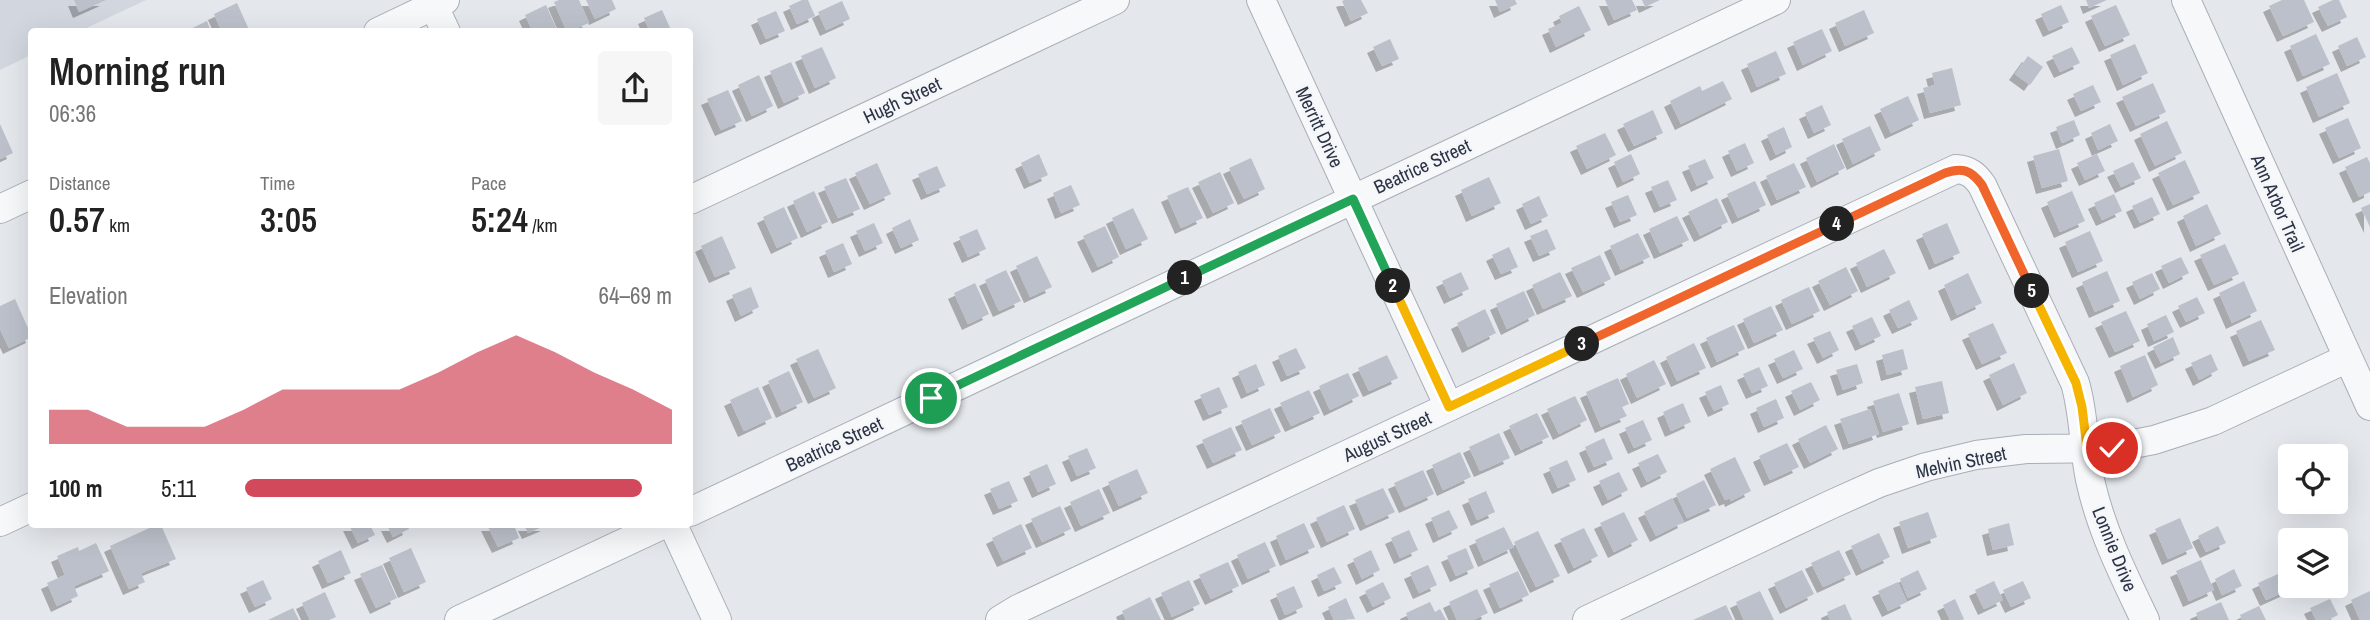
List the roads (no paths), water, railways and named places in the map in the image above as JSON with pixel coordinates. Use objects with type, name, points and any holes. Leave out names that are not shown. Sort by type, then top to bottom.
[{"type":"street","name":"Hugh Street","points":[[693,199],[1115,0]]},
{"type":"street","name":"Merritt Drive","points":[[1261,0],[1449,407]]},
{"type":"street","name":"Beatrice Street","points":[[693,511],[1776,0]]},
{"type":"street","name":"Ann Arbor Trail","points":[[2186,0],[2370,406]]},
{"type":"street","points":[[386,28],[437,2],[445,28]]},
{"type":"street","name":"August Street","points":[[1000,620],[1018,609],[1945,173],[1956,169],[1966,170]]},
{"type":"street","name":"Lonnie Drive","points":[[1966,170],[1982,185],[2076,383],[2082,407],[2090,482],[2102,525],[2145,620]]},
{"type":"street","points":[[0,209],[28,196]]},
{"type":"street","name":"Melvin Street","points":[[1587,620],[1879,483],[1926,467],[1976,455],[2026,449],[2129,446],[2180,433],[2213,421],[2348,358]]},
{"type":"street","points":[[0,522],[28,509]]},
{"type":"street","points":[[459,620],[656,528]]},
{"type":"street","points":[[674,528],[717,620]]}]
